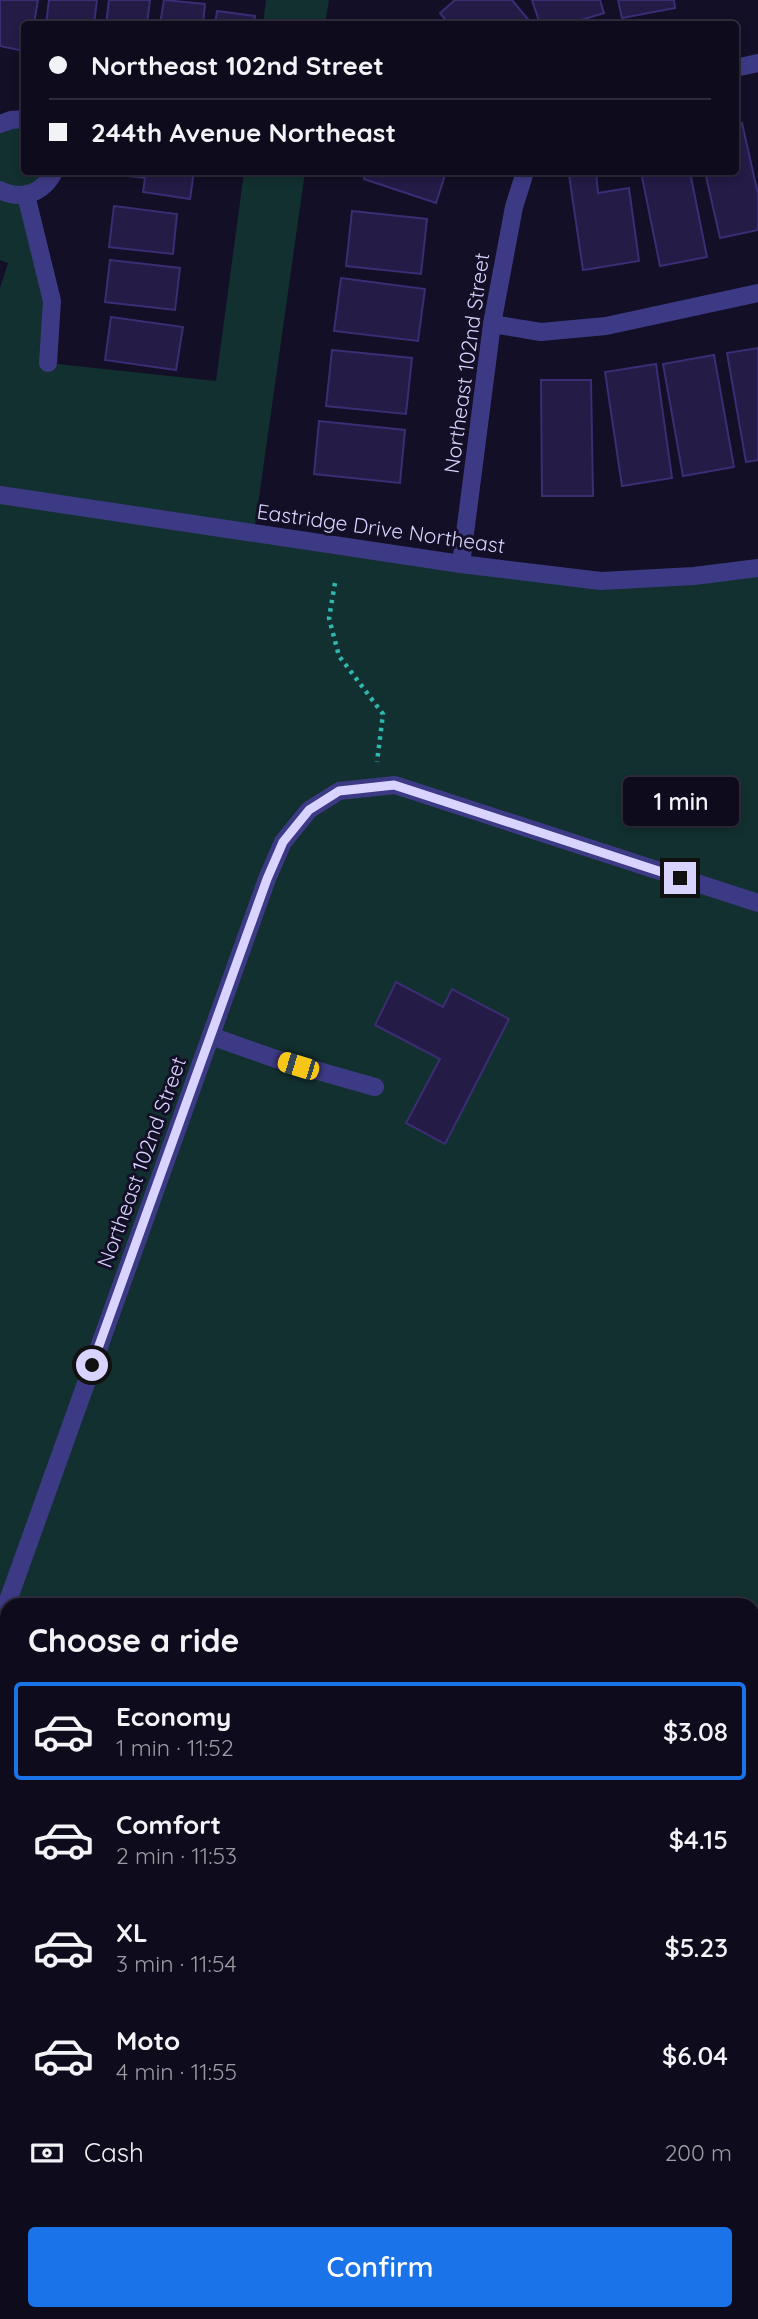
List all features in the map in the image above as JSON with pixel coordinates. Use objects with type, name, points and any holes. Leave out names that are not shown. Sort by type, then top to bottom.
[{"type":"street","points":[[739,67],[758,63]]},
{"type":"street","points":[[0,124],[21,119]]},
{"type":"street","points":[[0,190],[14,195],[26,195],[47,184],[52,175]]},
{"type":"street","name":"Northeast 102nd Street","points":[[461,564],[492,324],[514,206],[524,175]]},
{"type":"street","points":[[26,195],[52,301],[48,363]]},
{"type":"street","points":[[492,324],[541,332],[606,326],[758,293]]},
{"type":"street","name":"Eastridge Drive Northeast","points":[[0,495],[461,564],[601,581],[694,576],[758,568]]},
{"type":"street","name":"Northeast 102nd Street","points":[[9,1598],[267,879],[283,842],[309,810],[339,791],[394,785],[758,903]]},
{"type":"street","points":[[211,1035],[276,1059],[376,1087]]},
{"type":"path","points":[[335,583],[329,618],[339,656],[383,714],[374,788]]},
{"type":"green space","points":[[266,0],[329,0],[326,21],[263,21]]},
{"type":"green space","points":[[21,120],[21,175],[50,175],[26,195],[42,257],[48,363],[216,381],[244,175],[305,175],[254,533],[601,581],[758,568],[758,1598],[0,1598],[0,288],[8,263],[0,260],[0,124]]},
{"type":"building","points":[[0,0],[38,0],[34,21],[21,21],[21,50],[0,46]]},
{"type":"building","points":[[49,0],[97,0],[94,21],[46,21]]},
{"type":"building","points":[[109,0],[150,0],[147,21],[106,21]]},
{"type":"building","points":[[164,0],[205,4],[203,21],[160,21]]},
{"type":"building","points":[[455,0],[512,0],[530,21],[447,21],[440,13]]},
{"type":"building","points":[[532,0],[600,0],[604,13],[578,21],[539,21]]},
{"type":"building","points":[[618,0],[674,0],[675,8],[622,18]]},
{"type":"building","points":[[217,11],[255,16],[254,21],[215,21]]},
{"type":"building","points":[[739,123],[742,123],[758,194],[758,230],[720,238],[706,175],[739,175]]},
{"type":"building","points":[[120,175],[194,175],[190,199],[143,192],[145,178]]},
{"type":"building","points":[[365,175],[445,175],[436,203],[364,179]]},
{"type":"building","points":[[569,175],[596,175],[598,193],[629,188],[639,261],[583,270]]},
{"type":"building","points":[[642,175],[691,175],[707,257],[660,266]]},
{"type":"building","points":[[114,206],[177,214],[173,254],[109,247]]},
{"type":"building","points":[[352,211],[427,219],[421,274],[346,266]]},
{"type":"building","points":[[110,260],[180,268],[175,310],[105,302]]},
{"type":"building","points":[[341,278],[425,289],[418,341],[334,331]]},
{"type":"building","points":[[111,317],[183,327],[176,370],[105,360]]},
{"type":"building","points":[[758,348],[758,460],[746,462],[727,353]]},
{"type":"building","points":[[332,350],[412,358],[406,414],[326,406]]},
{"type":"building","points":[[714,355],[734,467],[683,476],[663,364]]},
{"type":"building","points":[[656,364],[672,478],[622,486],[605,372]]},
{"type":"building","points":[[541,380],[591,380],[593,496],[542,496]]},
{"type":"building","points":[[319,421],[405,430],[400,483],[314,474]]},
{"type":"building","points":[[396,982],[443,1007],[452,989],[509,1019],[445,1144],[406,1123],[440,1059],[375,1025]]},
{"type":"route","points":[[92,1365],[267,879],[283,842],[309,810],[339,791],[394,785],[680,878]]}]
